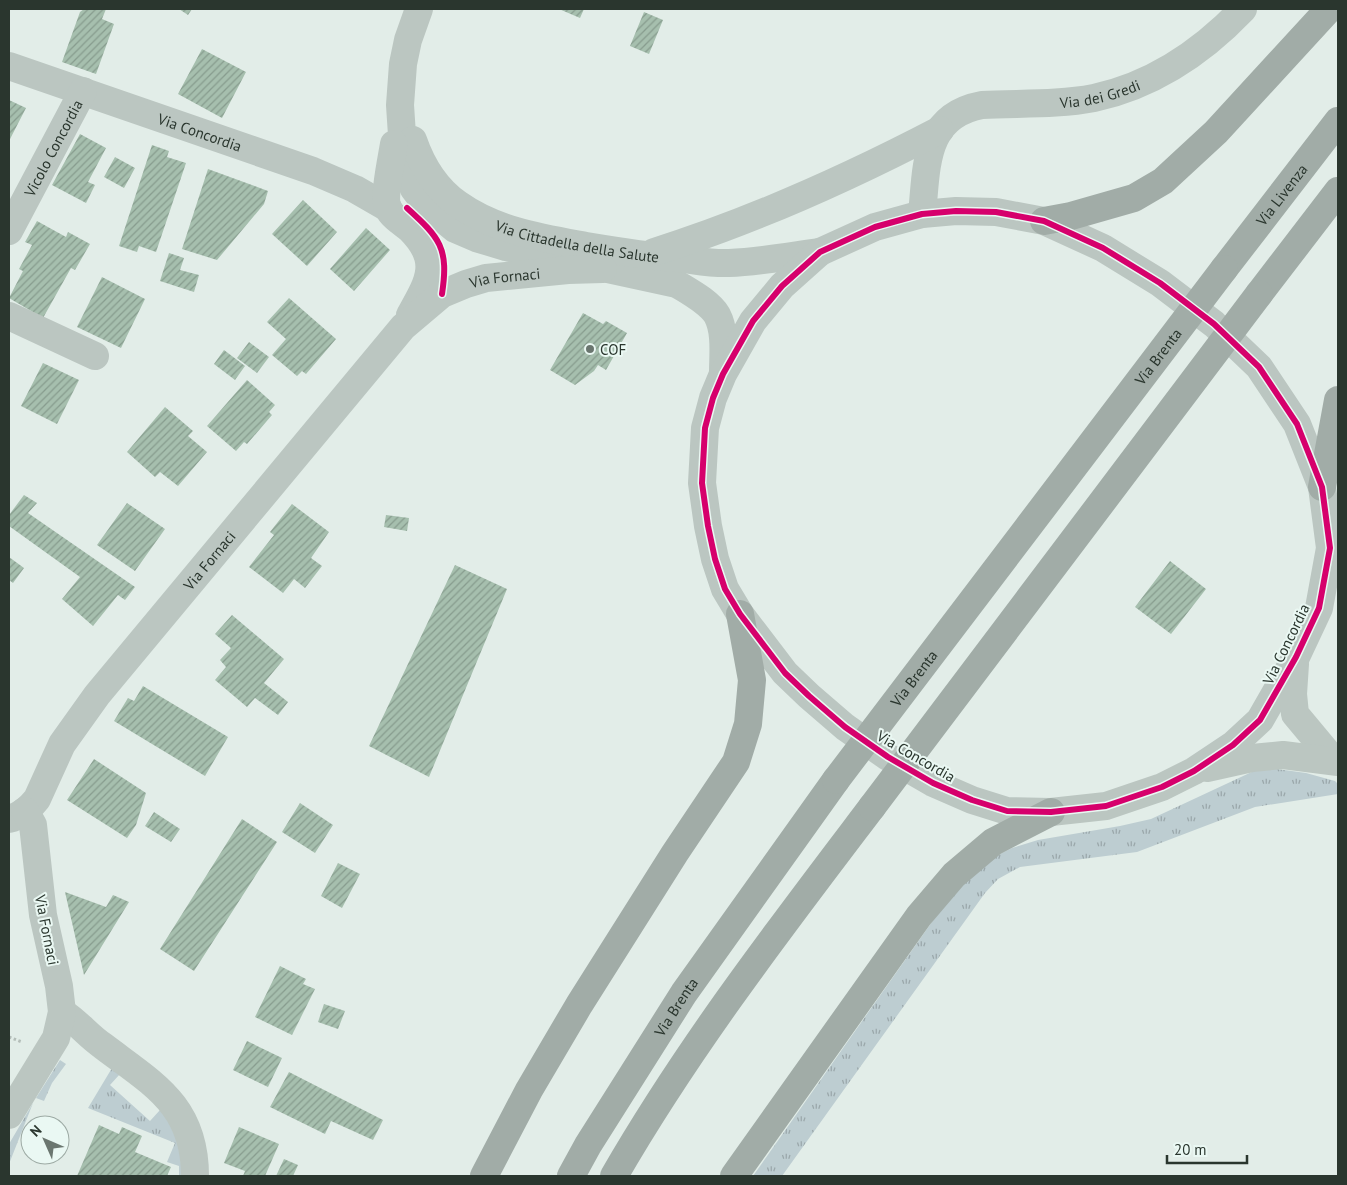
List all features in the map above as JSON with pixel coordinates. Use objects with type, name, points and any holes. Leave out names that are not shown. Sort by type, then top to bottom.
[{"type":"highway","points":[[1044,221],[1071,216],[1134,198],[1163,181],[1216,132],[1329,9]]},
{"type":"highway","name":"Via Livenza","points":[[1224,269],[1338,121]]},
{"type":"highway","points":[[614,1176],[650,1116],[707,1029],[766,948],[1338,191]]},
{"type":"highway","name":"Via Brenta","points":[[571,1176],[588,1145],[684,993],[836,780],[1224,269]]},
{"type":"highway","points":[[1322,486],[1338,400]]},
{"type":"highway","points":[[484,1176],[529,1090],[579,1004],[675,853],[736,762],[748,724],[752,680],[740,614]]},
{"type":"highway","points":[[734,1176],[919,916],[954,875],[993,842],[1051,812]]},
{"type":"street","name":"Via Cittadella della Salute","points":[[419,9],[408,40],[403,64],[400,105],[404,165],[414,189],[427,206],[455,228],[476,238],[506,247],[677,284],[700,298],[717,315],[723,335],[722,374]]},
{"type":"street","name":"Via dei Gredi","points":[[922,214],[927,163],[931,144],[949,119],[972,107],[982,105],[1093,98],[1134,86],[1154,78],[1186,59],[1209,41],[1243,9]]},
{"type":"street","name":"Via Concordia","points":[[9,66],[313,171],[355,188],[388,208],[421,241],[428,251],[430,263],[425,286],[403,326]]},
{"type":"street","name":"Vicolo Concordia","points":[[9,231],[83,91]]},
{"type":"street","name":"Via Cittadella della Salute","points":[[400,105],[419,158],[427,172],[442,191],[457,204],[491,223],[544,239],[644,256],[728,263],[820,252]]},
{"type":"street","points":[[388,208],[386,196],[400,105]]},
{"type":"street","name":"Via dei Gredi","points":[[644,256],[709,235],[793,201],[940,130]]},
{"type":"street","name":"Via Concordia","points":[[956,211],[996,212],[1044,221],[1103,248],[1160,283],[1214,324],[1260,367],[1296,424],[1322,486],[1330,548],[1319,608],[1296,657],[1260,720],[1233,744],[1194,772],[1162,787],[1106,806],[1051,812],[1007,811],[972,800],[933,782],[888,757],[845,727],[785,673],[740,614],[725,589],[715,559],[702,483],[705,428],[722,374],[753,321],[782,286],[820,252],[875,227],[922,214],[956,211]]},
{"type":"street","name":"Via Fornaci","points":[[9,1115],[56,1038],[62,1012],[59,986],[43,915],[33,825],[17,815],[37,799],[62,744],[97,695],[403,326],[442,294],[486,278],[568,270],[603,269]]},
{"type":"street","points":[[9,316],[95,356]]},
{"type":"street","points":[[1296,657],[1293,694],[1295,714],[1330,756],[1338,760]]},
{"type":"street","points":[[1194,772],[1252,758],[1283,755],[1338,760]]},
{"type":"street","points":[[62,1012],[95,1040],[154,1084],[168,1099],[178,1112],[190,1137],[194,1156],[194,1176]]},
{"type":"green space","points":[[1277,769],[1306,773],[1335,781],[1338,784],[1338,794],[1255,807],[1137,852],[1020,867],[998,879],[985,893],[782,1176],[753,1176],[953,892],[988,860],[1012,848],[1038,840],[1151,819],[1256,770]]},
{"type":"green space","points":[[60,1060],[66,1064],[52,1083],[44,1101],[36,1098]]},
{"type":"green space","points":[[112,1068],[120,1074],[110,1085],[150,1121],[160,1110],[166,1117],[179,1141],[182,1176],[179,1176],[179,1166],[167,1162],[175,1143],[88,1108]]},
{"type":"green space","points":[[20,1125],[20,1136],[9,1164],[9,1144]]},
{"type":"building","points":[[84,9],[106,9],[102,19],[114,24],[96,74],[62,62],[80,12]]},
{"type":"building","points":[[179,9],[192,9],[188,15]]},
{"type":"building","points":[[559,9],[584,9],[580,18]]},
{"type":"building","points":[[644,12],[663,20],[649,54],[630,46]]},
{"type":"building","points":[[202,49],[246,72],[222,118],[178,94]]},
{"type":"building","points":[[9,100],[26,108],[9,141]]},
{"type":"building","points":[[80,134],[106,148],[88,182],[95,185],[86,203],[52,185]]},
{"type":"building","points":[[152,145],[169,151],[167,157],[186,163],[156,252],[139,246],[137,252],[119,246]]},
{"type":"building","points":[[115,157],[135,168],[124,188],[104,177]]},
{"type":"building","points":[[208,169],[268,191],[264,204],[217,260],[182,249]]},
{"type":"building","points":[[303,200],[337,232],[307,266],[272,234]]},
{"type":"building","points":[[37,221],[66,237],[68,232],[90,244],[75,270],[71,268],[43,318],[9,298],[23,271],[19,269],[32,245],[25,242]]},
{"type":"building","points":[[366,228],[390,250],[354,291],[330,269]]},
{"type":"building","points":[[169,253],[184,258],[180,270],[199,275],[194,292],[160,281]]},
{"type":"building","points":[[102,277],[145,299],[121,348],[77,327]]},
{"type":"building","points":[[289,298],[336,339],[306,374],[302,371],[297,376],[272,355],[286,339],[267,322]]},
{"type":"building","name":"COF","points":[[583,313],[603,324],[606,321],[627,333],[606,370],[598,365],[594,371],[575,385],[550,370]]},
{"type":"building","points":[[249,342],[269,357],[257,373],[237,358]]},
{"type":"building","points":[[224,350],[245,366],[235,380],[214,364]]},
{"type":"building","points":[[43,363],[79,380],[57,424],[21,406]]},
{"type":"building","points":[[247,380],[275,405],[269,412],[272,415],[247,444],[244,442],[236,451],[207,426]]},
{"type":"building","points":[[165,407],[193,431],[188,436],[207,452],[178,486],[160,472],[155,477],[127,452]]},
{"type":"building","points":[[24,495],[37,503],[28,513],[135,587],[125,600],[118,595],[93,626],[62,599],[80,577],[9,526],[9,515]]},
{"type":"building","points":[[127,503],[165,529],[135,571],[97,545]]},
{"type":"building","points":[[292,504],[329,532],[311,558],[322,566],[305,588],[294,579],[283,593],[249,567],[274,535],[270,532]]},
{"type":"building","points":[[386,515],[409,518],[407,531],[384,527]]},
{"type":"building","points":[[9,557],[24,568],[13,583],[9,580]]},
{"type":"building","points":[[1170,561],[1206,589],[1171,634],[1135,607]]},
{"type":"building","points":[[455,565],[507,589],[429,777],[369,746]]},
{"type":"building","points":[[232,615],[284,659],[264,683],[288,702],[278,715],[255,698],[247,707],[215,680],[226,667],[220,660],[231,648],[215,634]]},
{"type":"building","points":[[143,686],[228,737],[205,776],[114,721],[128,698],[134,701]]},
{"type":"building","points":[[94,759],[146,793],[136,825],[127,838],[67,800]]},
{"type":"building","points":[[300,803],[333,825],[315,853],[282,832]]},
{"type":"building","points":[[154,812],[180,829],[171,842],[145,826]]},
{"type":"building","points":[[242,819],[277,842],[194,971],[160,949]]},
{"type":"building","points":[[338,863],[360,874],[342,908],[321,896]]},
{"type":"building","points":[[65,892],[106,907],[113,895],[129,902],[84,975]]},
{"type":"building","points":[[280,966],[306,979],[303,984],[315,989],[292,1035],[255,1017]]},
{"type":"building","points":[[324,1004],[345,1011],[338,1029],[318,1022]]},
{"type":"building","points":[[247,1041],[282,1058],[268,1087],[233,1070]]},
{"type":"building","points":[[289,1072],[383,1120],[373,1140],[331,1121],[325,1134],[270,1107]]},
{"type":"building","points":[[99,1125],[119,1134],[122,1127],[142,1136],[135,1152],[171,1167],[167,1176],[77,1176]]},
{"type":"building","points":[[239,1127],[279,1144],[265,1176],[243,1176],[245,1171],[224,1163]]},
{"type":"building","points":[[284,1159],[298,1165],[293,1176],[276,1176]]},
{"type":"cycle path","points":[[407,208],[434,236],[443,254],[444,278],[442,294]]},
{"type":"cycle path","points":[[956,211],[996,212],[1044,221],[1103,248],[1160,283],[1214,324],[1259,367],[1297,424],[1322,487],[1330,548],[1319,608],[1296,657],[1260,720],[1233,745],[1194,771],[1162,787],[1106,806],[1051,812],[1007,811],[972,800],[933,783],[888,757],[845,727],[785,673],[740,614],[725,589],[715,559],[702,483],[705,428],[713,398],[723,374],[753,321],[782,286],[820,252],[875,227],[922,214],[956,211]]},
{"type":"place","name":"COF","points":[[590,349]]}]
